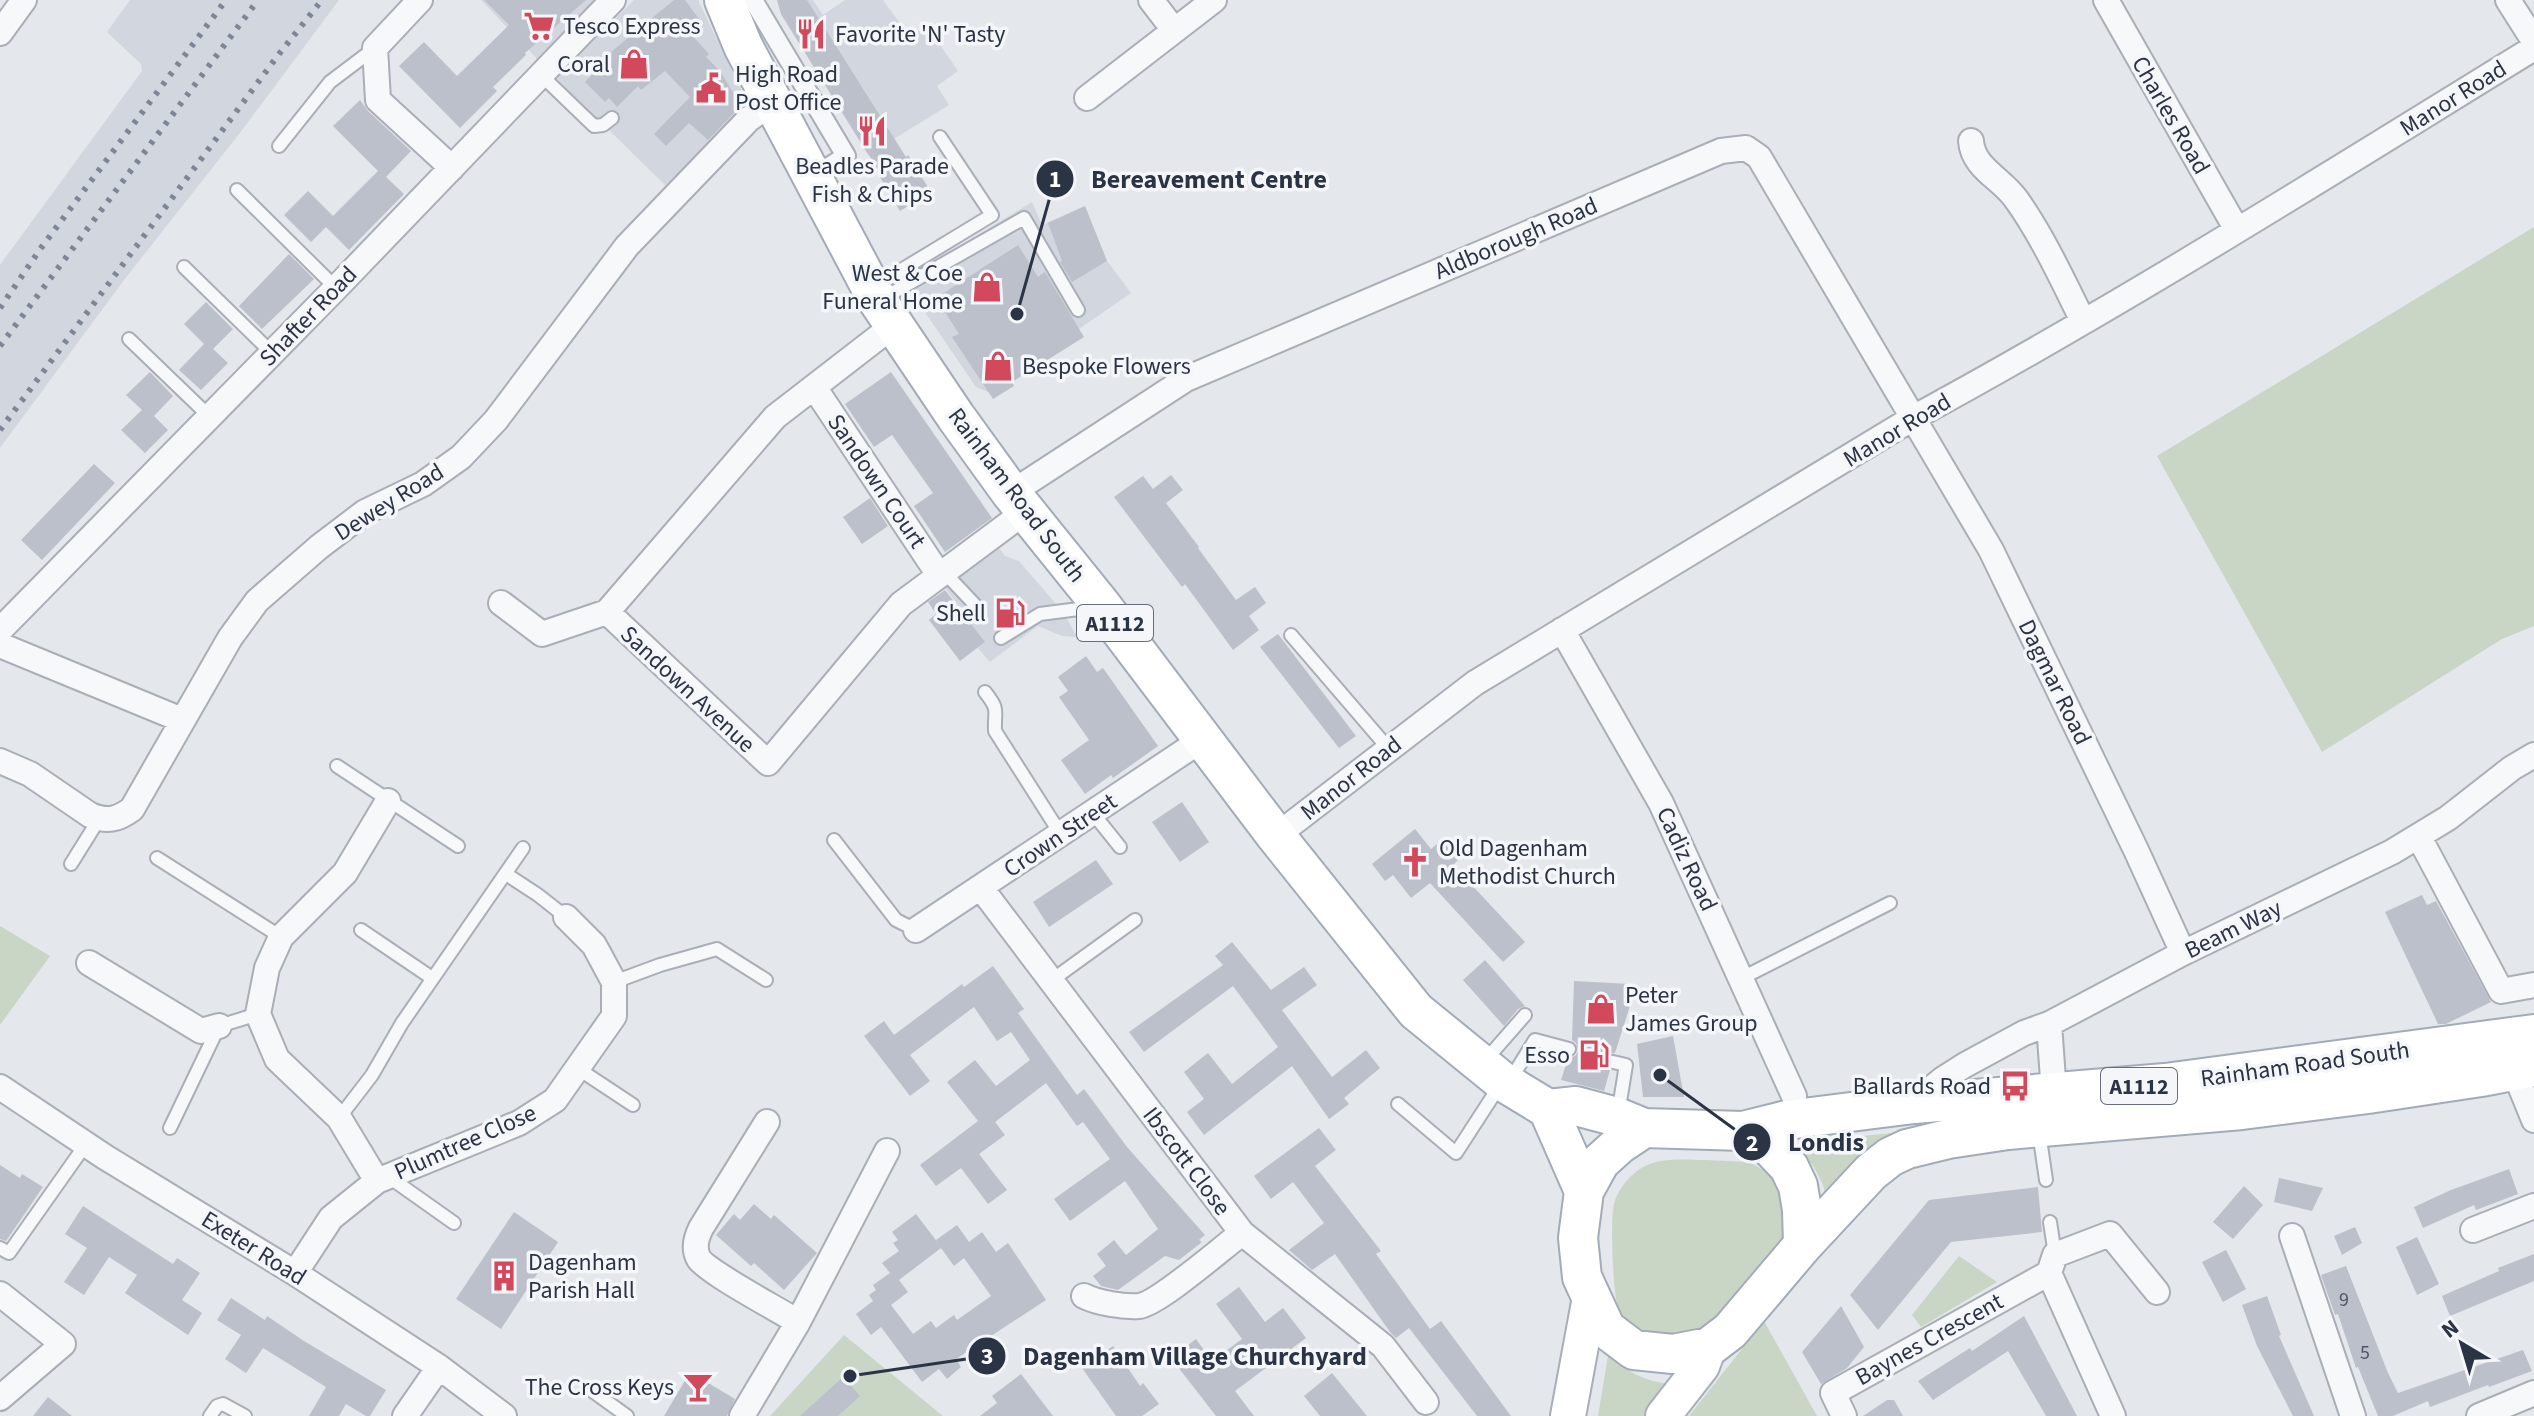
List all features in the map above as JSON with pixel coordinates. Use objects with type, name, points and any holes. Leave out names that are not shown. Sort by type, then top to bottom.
[{"type":"main road","name":"Rainham Road South","points":[[733,1],[743,46],[881,305],[1018,502],[1102,606],[1276,836],[1416,1011],[1497,1077],[1548,1109]]},
{"type":"main road","name":"Rainham Road South","points":[[1803,1245],[1871,1172],[1890,1157],[1907,1149],[2165,1083],[2522,1052]]},
{"type":"main road","name":"Rainham Road South","points":[[1743,1131],[1787,1120],[1914,1104],[2047,1115]]},
{"type":"main road","name":"A1112","points":[[1548,1109],[1576,1106],[1631,1123],[1743,1131]]},
{"type":"main road","points":[[1548,1109],[1584,1191]]},
{"type":"main road","points":[[1631,1123],[1620,1144],[1600,1162],[1584,1191],[1578,1238],[1582,1277],[1606,1329],[1634,1350],[1673,1354],[1709,1347]]},
{"type":"main road","points":[[1743,1131],[1769,1146],[1789,1167],[1798,1186],[1803,1245]]},
{"type":"main road","name":"A1112","points":[[1709,1347],[1750,1310],[1803,1245]]},
{"type":"main road","points":[[1568,1416],[1590,1297]]},
{"type":"main road","points":[[1663,1416],[1702,1366],[1709,1347]]},
{"type":"street","points":[[0,33],[24,0]]},
{"type":"street","points":[[420,0],[375,48],[378,100],[452,168]]},
{"type":"street","name":"Shafter Road","points":[[0,630],[613,0]]},
{"type":"street","points":[[1151,0],[1174,30]]},
{"type":"street","points":[[1087,98],[1214,0]]},
{"type":"street","name":"Charles Road","points":[[2106,0],[2237,230]]},
{"type":"street","points":[[2508,0],[2534,41]]},
{"type":"street","points":[[733,1],[846,156],[812,178]]},
{"type":"street","name":"Manor Road","points":[[1276,836],[1475,683],[1913,418],[2237,230],[2534,48]]},
{"type":"street","name":"Dewey Road","points":[[99,819],[106,821],[132,809],[230,638],[257,601],[365,512],[423,484],[461,457],[496,420],[627,246],[749,119],[774,102]]},
{"type":"street","points":[[1971,141],[1972,153],[1983,167],[2015,197],[2083,321]]},
{"type":"street","name":"Aldborough Road","points":[[1018,502],[1186,379],[1721,151],[1746,148],[1759,157],[1913,418]]},
{"type":"street","name":"Sandown Avenue","points":[[881,305],[814,387],[775,417],[607,612],[768,763],[901,604],[942,574],[1018,502]]},
{"type":"street","name":"Sandown Court","points":[[814,387],[942,574]]},
{"type":"street","name":"Dagmar Road","points":[[1913,418],[1991,550],[2183,953]]},
{"type":"street","points":[[501,603],[542,634],[607,612]]},
{"type":"street","name":"Cadiz Road","points":[[1562,630],[1661,803],[1794,1096]]},
{"type":"street","points":[[0,645],[182,720]]},
{"type":"street","name":"Crown Street","points":[[916,930],[1203,739]]},
{"type":"street","name":"Beam Way","points":[[1914,1104],[1943,1079],[2024,1033],[2049,1024],[2183,953],[2419,837],[2534,755]]},
{"type":"street","points":[[0,761],[30,774],[99,819]]},
{"type":"street","points":[[383,1179],[339,1118],[277,1059],[258,1014],[267,968],[281,937],[345,873],[388,801]]},
{"type":"street","points":[[2419,837],[2501,991],[2534,985]]},
{"type":"street","name":"Ibscott Close","points":[[981,888],[1242,1233],[1383,1346],[1426,1402]]},
{"type":"street","points":[[566,917],[594,945],[614,982]]},
{"type":"street","points":[[89,963],[201,1031],[219,1026]]},
{"type":"street","name":"Plumtree Close","points":[[295,1273],[331,1218],[383,1179],[519,1123],[555,1100],[614,1016],[614,982]]},
{"type":"street","points":[[2047,1115],[2049,1024]]},
{"type":"street","points":[[2522,1052],[2534,1120]]},
{"type":"street","name":"Exeter Road","points":[[0,1087],[295,1273],[439,1367],[504,1416]]},
{"type":"street","points":[[767,1122],[701,1228],[696,1239],[696,1250],[700,1261],[715,1272],[798,1322]]},
{"type":"street","points":[[742,1416],[798,1322],[887,1151]]},
{"type":"street","points":[[2473,1230],[2534,1206]]},
{"type":"street","points":[[1084,1296],[1097,1302],[1141,1306],[1170,1289],[1242,1233]]},
{"type":"street","points":[[2113,1416],[2052,1264],[2110,1234],[2157,1292]]},
{"type":"street","points":[[2292,1236],[2353,1416]]},
{"type":"street","name":"Baynes Crescent","points":[[1844,1416],[1833,1393],[2052,1264]]},
{"type":"street","points":[[0,1294],[63,1344],[0,1398]]},
{"type":"street","points":[[405,1416],[439,1367]]},
{"type":"street","points":[[2479,1416],[2534,1393]]},
{"type":"lane","points":[[279,146],[330,82],[375,48]]},
{"type":"lane","points":[[541,75],[594,126],[603,125],[612,118]]},
{"type":"lane","points":[[881,305],[992,215],[940,137]]},
{"type":"lane","points":[[237,190],[336,288]]},
{"type":"lane","points":[[881,305],[1024,218],[1078,310]]},
{"type":"lane","points":[[184,267],[272,353]]},
{"type":"lane","points":[[129,339],[210,417]]},
{"type":"lane","points":[[942,574],[979,609]]},
{"type":"lane","points":[[1001,638],[1040,614],[1102,606]]},
{"type":"lane","points":[[1291,635],[1388,748]]},
{"type":"lane","points":[[985,692],[997,713],[995,731],[1060,833]]},
{"type":"lane","points":[[337,766],[458,846]]},
{"type":"lane","points":[[1092,812],[1120,847]]},
{"type":"lane","points":[[71,864],[99,819]]},
{"type":"lane","points":[[834,840],[896,920],[916,930]]},
{"type":"lane","points":[[339,1118],[372,1075],[402,1023],[523,848]]},
{"type":"lane","points":[[157,858],[281,937]]},
{"type":"lane","points":[[506,874],[566,917]]},
{"type":"lane","points":[[1742,978],[1890,903]]},
{"type":"lane","points":[[1052,980],[1135,920]]},
{"type":"lane","points":[[361,930],[432,978]]},
{"type":"lane","points":[[614,982],[717,949],[766,980]]},
{"type":"lane","points":[[170,1128],[219,1026],[258,1014]]},
{"type":"lane","points":[[1398,1104],[1456,1153],[1488,1106],[1497,1077],[1525,1015]]},
{"type":"lane","points":[[1497,1077],[1535,1040],[1569,1049]]},
{"type":"lane","points":[[1613,1062],[1626,1065],[1631,1123]]},
{"type":"lane","points":[[577,1068],[633,1105]]},
{"type":"lane","points":[[2046,1180],[2047,1115]]},
{"type":"lane","points":[[0,1248],[9,1253],[86,1144]]},
{"type":"lane","points":[[383,1179],[454,1223]]},
{"type":"lane","points":[[2050,1222],[2052,1264]]},
{"type":"lane","points":[[591,1390],[627,1416]]},
{"type":"lane","points":[[210,1416],[217,1406],[223,1404],[245,1416]]},
{"type":"shaded area","points":[[130,0],[339,0],[124,280],[0,448],[0,265],[142,71],[141,64],[107,32]]},
{"type":"shaded area","points":[[481,0],[602,0],[542,64]]},
{"type":"shaded area","points":[[634,0],[698,0],[747,102],[742,108],[747,116],[712,156],[702,149],[666,186],[556,78]]},
{"type":"shaded area","points":[[782,0],[813,0],[823,15],[845,0],[883,0],[910,37],[927,26],[958,71],[937,86],[949,105],[868,155],[781,14],[779,6]]},
{"type":"shaded area","points":[[1032,202],[1042,225],[1085,206],[1107,261],[1131,293],[988,392],[976,387],[918,302],[913,274]]},
{"type":"shaded area","points":[[999,548],[1005,556],[1019,561],[1063,612],[1077,637],[1062,636],[1038,626],[990,662],[978,648],[984,642],[944,586]]},
{"type":"green space","points":[[2534,227],[2534,626],[2502,639],[2322,752],[2157,456]]},
{"type":"green space","points":[[0,926],[50,956],[0,1025]]},
{"type":"green space","points":[[2019,1121],[1920,1143],[1829,1208],[1814,1167],[1796,1147],[1799,1142]]},
{"type":"green space","points":[[1706,1160],[1749,1162],[1776,1177],[1796,1224],[1711,1342],[1632,1331],[1620,1311],[1616,1296],[1612,1238],[1616,1198],[1630,1177],[1652,1163]]},
{"type":"green space","points":[[1959,1256],[1997,1282],[1921,1327],[1912,1315]]},
{"type":"green space","points":[[1764,1321],[1817,1416],[1689,1416]]},
{"type":"green space","points":[[844,1335],[943,1416],[770,1416]]},
{"type":"green space","points":[[1608,1356],[1644,1378],[1683,1385],[1668,1416],[1598,1416]]},
{"type":"building","points":[[484,0],[586,0],[525,53],[493,87],[497,91],[460,128],[399,66],[424,42],[457,76],[509,25]]},
{"type":"building","points":[[674,0],[685,0],[702,23],[689,32],[709,54],[706,57],[720,71],[741,106],[708,140],[689,123],[666,146],[654,134],[690,97],[665,71],[641,90],[638,86],[617,107],[609,98],[605,102],[585,82],[611,52]]},
{"type":"building","points":[[777,0],[807,0],[931,192],[900,211],[880,173],[781,14]]},
{"type":"building","points":[[360,100],[411,151],[386,177],[404,194],[349,250],[326,227],[311,242],[284,215],[308,191],[333,216],[378,171],[333,126]]},
{"type":"building","points":[[1085,206],[1107,261],[1072,282],[1060,262],[1048,223]]},
{"type":"building","points":[[1018,245],[1038,277],[1045,272],[1084,337],[1012,382],[1014,386],[993,399],[952,337],[959,334],[936,298]]},
{"type":"building","points":[[289,254],[314,279],[262,329],[239,306]]},
{"type":"building","points":[[206,302],[233,329],[213,349],[228,363],[201,390],[179,370],[204,344],[184,324]]},
{"type":"building","points":[[150,372],[173,396],[154,416],[168,430],[145,453],[121,430],[142,410],[126,395]]},
{"type":"building","points":[[891,372],[992,518],[945,552],[914,506],[933,493],[892,435],[874,447],[845,404]]},
{"type":"building","points":[[94,464],[115,483],[42,560],[21,540]]},
{"type":"building","points":[[1171,475],[1183,490],[1166,503],[1236,600],[1255,587],[1266,603],[1249,616],[1259,630],[1233,650],[1185,584],[1182,587],[1114,497],[1143,476],[1153,489]]},
{"type":"building","points":[[870,498],[888,526],[862,544],[843,517]]},
{"type":"building","points":[[945,590],[985,642],[960,661],[929,620],[936,614],[928,602]]},
{"type":"building","points":[[1278,634],[1356,736],[1339,748],[1260,647]]},
{"type":"building","points":[[1086,656],[1097,672],[1103,668],[1158,746],[1085,794],[1061,760],[1089,740],[1059,697],[1068,691],[1058,677]]},
{"type":"building","points":[[1182,802],[1209,842],[1180,862],[1152,822]]},
{"type":"building","points":[[1415,829],[1431,849],[1442,840],[1458,860],[1453,865],[1525,942],[1503,962],[1430,883],[1411,898],[1393,875],[1385,881],[1372,864]]},
{"type":"building","points":[[1096,860],[1113,884],[1049,927],[1033,902]]},
{"type":"building","points":[[2422,895],[2427,905],[2436,901],[2491,1002],[2446,1024],[2438,1024],[2385,912]]},
{"type":"building","points":[[1232,942],[1271,990],[1304,967],[1317,985],[1282,1010],[1332,1077],[1366,1050],[1380,1068],[1344,1098],[1349,1104],[1329,1119],[1292,1066],[1204,1135],[1187,1112],[1204,1099],[1184,1072],[1208,1053],[1232,1084],[1278,1047],[1233,986],[1144,1052],[1129,1032],[1223,965],[1215,956]]},
{"type":"building","points":[[1485,960],[1525,1006],[1518,1009],[1504,1026],[1463,980]]},
{"type":"building","points":[[993,966],[1024,1009],[1018,1013],[1077,1095],[1084,1089],[1127,1147],[1205,1235],[1199,1240],[1202,1242],[1179,1260],[1165,1256],[1118,1290],[1101,1286],[1093,1276],[1106,1266],[1097,1254],[1114,1240],[1126,1255],[1158,1229],[1125,1181],[1070,1221],[1054,1199],[1110,1159],[1083,1122],[1077,1126],[1046,1083],[995,1122],[1005,1135],[979,1154],[1007,1190],[988,1204],[961,1168],[936,1186],[920,1165],[978,1121],[947,1082],[975,1060],[996,1086],[1030,1060],[1011,1032],[997,1041],[974,1007],[910,1055],[930,1081],[910,1096],[864,1036],[884,1021],[894,1035],[962,984],[964,987]]},
{"type":"building","points":[[1574,981],[1630,984],[1629,1009],[1615,1053],[1604,1059],[1610,1070],[1604,1091],[1561,1080],[1568,1058],[1578,1051],[1572,1040]]},
{"type":"building","points":[[1673,1036],[1684,1097],[1643,1097],[1637,1044]]},
{"type":"building","points":[[1319,1128],[1336,1150],[1315,1166],[1381,1251],[1376,1254],[1430,1329],[1441,1321],[1511,1416],[1477,1416],[1409,1328],[1396,1338],[1390,1332],[1335,1254],[1312,1270],[1289,1250],[1324,1223],[1293,1182],[1271,1199],[1254,1176]]},
{"type":"building","points":[[0,1165],[20,1178],[22,1174],[43,1187],[6,1241],[0,1239]]},
{"type":"building","points":[[2509,1169],[2518,1194],[2476,1210],[2474,1205],[2423,1228],[2414,1207]]},
{"type":"building","points":[[2279,1178],[2323,1188],[2312,1211],[2274,1202]]},
{"type":"building","points":[[2244,1186],[2263,1205],[2233,1239],[2213,1222]]},
{"type":"building","points":[[2038,1187],[2042,1232],[1951,1242],[1878,1330],[1850,1295],[1929,1200]]},
{"type":"building","points":[[754,1204],[771,1219],[774,1215],[817,1253],[784,1290],[716,1235],[734,1214],[740,1220]]},
{"type":"building","points":[[83,1206],[173,1264],[177,1258],[200,1273],[182,1300],[202,1313],[188,1335],[125,1293],[137,1275],[109,1257],[84,1295],[64,1282],[87,1248],[65,1234]]},
{"type":"building","name":"Dagenham Parish Hall","points":[[514,1212],[558,1242],[501,1329],[456,1299]]},
{"type":"building","points":[[916,1214],[938,1243],[936,1240],[957,1225],[969,1242],[982,1232],[996,1252],[1008,1243],[1046,1300],[956,1359],[961,1367],[947,1379],[939,1369],[922,1382],[881,1327],[871,1335],[856,1314],[873,1301],[869,1295],[876,1290],[873,1285],[890,1273],[882,1263],[899,1251],[893,1243],[898,1240],[892,1232]],"holes":[[[941,1248],[954,1266],[964,1258],[991,1296],[957,1320],[954,1315],[936,1328],[931,1321],[913,1334],[891,1305],[908,1292],[899,1280]]]},
{"type":"building","points":[[2355,1227],[2362,1243],[2342,1255],[2334,1236]]},
{"type":"building","points":[[2417,1237],[2439,1284],[2417,1295],[2396,1247]]},
{"type":"building","points":[[2226,1250],[2246,1289],[2223,1302],[2202,1262]]},
{"type":"building","points":[[2534,1254],[2534,1281],[2450,1316],[2442,1296]]},
{"type":"building","points":[[2346,1266],[2398,1393],[2523,1350],[2532,1371],[2430,1407],[2428,1401],[2393,1416],[2378,1416],[2356,1368],[2321,1275]]},
{"type":"building","points":[[1239,1287],[1265,1322],[1283,1308],[1306,1338],[1235,1391],[1254,1416],[1216,1416],[1171,1358],[1196,1339],[1212,1361],[1242,1339],[1216,1304]]},
{"type":"building","points":[[2267,1296],[2279,1336],[2314,1416],[2293,1416],[2257,1346],[2242,1305]]},
{"type":"building","points":[[231,1298],[265,1320],[267,1316],[386,1390],[370,1416],[346,1404],[339,1416],[309,1416],[326,1387],[263,1348],[246,1373],[225,1359],[241,1335],[217,1320]]},
{"type":"building","points":[[1841,1306],[1864,1347],[1847,1368],[1821,1384],[1802,1352]]},
{"type":"building","points":[[2024,1316],[2077,1416],[2046,1416],[2008,1351],[1933,1400],[1918,1381],[1970,1348],[1972,1351]]},
{"type":"building","points":[[1113,1346],[1140,1386],[1143,1383],[1159,1404],[1142,1416],[1116,1416],[1082,1368]]},
{"type":"building","name":"The Cross Keys","points":[[690,1372],[735,1399],[727,1416],[664,1416]]},
{"type":"building","points":[[1332,1373],[1367,1416],[1320,1416],[1304,1396]]},
{"type":"building","points":[[1021,1374],[1053,1416],[980,1416],[997,1403],[992,1396]]},
{"type":"building","points":[[843,1377],[860,1396],[838,1416],[800,1416]]},
{"type":"building","points":[[48,1397],[72,1416],[33,1416]]},
{"type":"building","points":[[1887,1400],[1894,1400],[1903,1416],[1863,1416]]},
{"type":"railway","points":[[0,308],[41,248],[226,0]]},
{"type":"railway","points":[[0,346],[258,0]]},
{"type":"railway","points":[[0,430],[322,0]]},
{"type":"place","name":"Tesco Express","points":[[539,26]]},
{"type":"place","name":"Favorite 'N' Tasty","points":[[811,34]]},
{"type":"place","name":"Coral","points":[[634,64]]},
{"type":"place","name":"High Road Post Office","points":[[711,88]]},
{"type":"place","name":"Beadles Parade Fish & Chips","points":[[872,131]]},
{"type":"place","name":"West & Coe Funeral Home","points":[[987,287]]},
{"type":"place","name":"Bereavement Centre","points":[[1017,314]]},
{"type":"place","name":"Bespoke Flowers","points":[[998,366]]},
{"type":"place","name":"Shell","points":[[1010,613]]},
{"type":"place","name":"Old Dagenham Methodist Church","points":[[1415,862]]},
{"type":"place","name":"Peter James Group","points":[[1601,1009]]},
{"type":"place","name":"Esso","points":[[1594,1055]]},
{"type":"place","name":"Londis","points":[[1660,1075]]},
{"type":"place","name":"Ballards Road","points":[[2015,1086]]},
{"type":"place","name":"Dagenham Parish Hall","points":[[504,1276]]},
{"type":"place","name":"Dagenham Village Churchyard","points":[[850,1376]]},
{"type":"place","name":"The Cross Keys","points":[[698,1387]]}]
